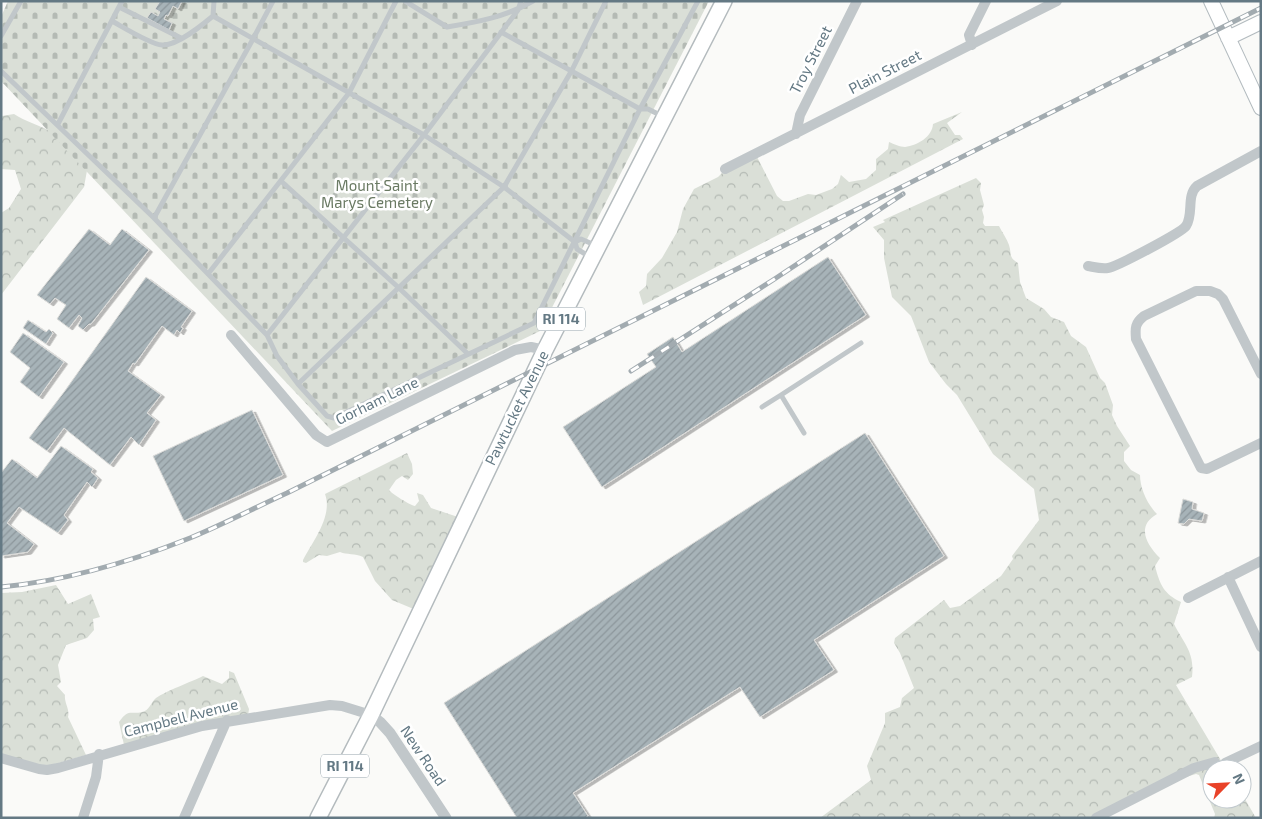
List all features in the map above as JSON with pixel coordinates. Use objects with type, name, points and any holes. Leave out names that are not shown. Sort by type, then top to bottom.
[{"type":"main road","name":"Pawtucket Avenue","points":[[318,818],[371,715],[545,350],[724,1]]},
{"type":"main road","points":[[1211,1],[1259,100]]},
{"type":"main road","points":[[1228,38],[1261,22]]},
{"type":"street","name":"Troy Street","points":[[796,134],[800,115],[857,1]]},
{"type":"street","points":[[972,45],[969,35],[986,1]]},
{"type":"street","name":"Plain Street","points":[[725,169],[1057,1]]},
{"type":"street","points":[[1088,266],[1109,268],[1173,237],[1186,226],[1192,190],[1261,151]]},
{"type":"street","points":[[1261,374],[1224,299],[1210,291],[1196,291],[1144,316],[1138,321],[1135,328],[1136,339],[1201,468],[1208,469],[1261,443]]},
{"type":"street","name":"Gorham Lane","points":[[231,335],[316,435],[327,442],[515,350],[531,347],[545,350]]},
{"type":"street","points":[[1188,598],[1261,561]]},
{"type":"street","points":[[1228,577],[1261,647]]},
{"type":"street","name":"Campbell Avenue","points":[[1,758],[47,770],[227,720],[330,705],[342,706],[371,715]]},
{"type":"street","name":"New Road","points":[[371,715],[390,733],[446,818]]},
{"type":"street","points":[[184,818],[227,720]]},
{"type":"street","points":[[1096,818],[1194,768],[1220,762],[1261,746]]},
{"type":"street","points":[[83,818],[96,778],[100,754]]},
{"type":"lane","points":[[1,36],[21,1]]},
{"type":"lane","points":[[58,124],[122,1]]},
{"type":"lane","points":[[213,16],[214,1]]},
{"type":"lane","points":[[154,218],[273,1]]},
{"type":"lane","points":[[208,274],[350,93],[396,1]]},
{"type":"lane","points":[[405,1],[447,27],[485,20],[518,10],[533,1]]},
{"type":"lane","points":[[267,335],[424,136],[518,10],[521,1]]},
{"type":"lane","points":[[298,384],[504,187],[572,70],[606,1]]},
{"type":"lane","points":[[1,71],[154,218],[267,335],[277,356],[298,384],[327,416],[334,418],[534,323],[640,109],[698,1]]},
{"type":"lane","points":[[118,7],[181,38]]},
{"type":"lane","points":[[112,21],[152,42],[162,45],[172,43],[181,38],[213,16]]},
{"type":"lane","points":[[213,16],[424,136],[504,187],[575,242],[577,249],[595,253]]},
{"type":"lane","points":[[501,32],[640,109],[648,109],[665,117]]},
{"type":"lane","points":[[280,181],[399,288],[468,354]]},
{"type":"lane","points":[[575,242],[582,239],[595,253]]},
{"type":"lane","points":[[762,407],[861,343]]},
{"type":"lane","points":[[781,395],[804,433]]},
{"type":"green space","name":"Mount Saint Marys Cemetery","points":[[8,1],[709,1],[540,331],[332,431],[1,81],[1,17]]},
{"type":"green space","points":[[962,112],[947,123],[955,135],[960,135],[963,139],[643,305],[639,292],[646,286],[647,274],[662,258],[677,232],[683,209],[694,189],[718,177],[725,170],[756,155],[777,196],[783,201],[789,201],[808,194],[816,195],[832,189],[838,184],[841,175],[849,182],[866,179],[876,170],[876,159],[888,149],[889,142],[903,147],[915,144],[924,140],[930,133],[933,124]]},
{"type":"green space","points":[[1,113],[2,116],[14,114],[53,133],[88,165],[84,187],[1,295],[1,213],[9,208],[21,189],[15,170],[1,169]]},
{"type":"green space","points":[[976,178],[981,183],[980,190],[984,205],[982,210],[983,223],[985,226],[999,226],[1008,243],[1012,257],[1018,263],[1020,282],[1026,298],[1044,309],[1051,317],[1064,322],[1071,336],[1086,347],[1100,378],[1105,383],[1113,405],[1112,415],[1130,446],[1124,452],[1124,461],[1131,470],[1140,475],[1145,496],[1157,514],[1147,524],[1145,535],[1147,541],[1160,558],[1155,566],[1159,579],[1170,596],[1181,602],[1174,624],[1190,655],[1192,677],[1176,685],[1220,759],[1202,759],[1202,782],[1199,775],[1196,774],[1169,782],[1098,818],[820,818],[871,780],[867,766],[885,723],[885,713],[900,707],[902,698],[914,688],[894,643],[895,638],[944,600],[950,608],[960,606],[1001,576],[1013,559],[1012,556],[1039,520],[1034,489],[993,454],[957,395],[929,362],[911,316],[892,297],[884,258],[884,240],[873,227],[885,222],[883,220]]},
{"type":"green space","points":[[407,453],[412,464],[413,474],[408,480],[402,476],[396,480],[389,490],[415,506],[419,501],[417,493],[423,495],[431,508],[461,518],[416,610],[392,600],[375,581],[363,557],[340,552],[327,556],[319,555],[306,563],[303,562],[324,520],[327,502],[325,494]]},
{"type":"green space","points":[[56,585],[68,604],[91,594],[100,617],[93,619],[94,630],[87,638],[66,645],[58,665],[61,682],[57,686],[65,695],[68,717],[86,755],[41,768],[1,758],[1,593],[22,592]]},
{"type":"green space","points":[[229,671],[234,673],[249,709],[248,716],[124,745],[119,722],[125,715],[144,711],[160,695],[203,676],[222,684],[229,678]]},
{"type":"green space","points":[[1213,809],[1251,809],[1256,818],[1214,818]]},
{"type":"building","points":[[160,1],[182,1],[178,9],[173,6],[168,16],[166,15],[164,19],[172,23],[169,30],[147,18],[151,12],[158,16],[160,12],[155,9]]},
{"type":"building","points":[[89,229],[110,245],[122,229],[149,250],[91,324],[83,330],[78,326],[82,318],[79,315],[69,328],[57,319],[66,305],[55,298],[50,304],[37,295]]},
{"type":"building","points":[[828,257],[866,315],[602,487],[563,427],[656,367],[647,354],[673,337],[682,352]]},
{"type":"building","points":[[146,277],[192,311],[181,327],[183,328],[180,333],[177,330],[174,335],[162,326],[128,371],[161,395],[147,413],[156,420],[139,445],[131,437],[110,465],[64,428],[47,451],[29,438]]},
{"type":"building","points":[[28,320],[46,332],[49,329],[53,333],[46,344],[23,328]]},
{"type":"building","points":[[23,333],[64,362],[39,397],[20,382],[30,368],[10,352]]},
{"type":"building","points":[[252,410],[283,475],[184,521],[153,456]]},
{"type":"building","points":[[865,433],[944,556],[814,640],[834,670],[760,717],[740,687],[573,793],[588,816],[585,818],[517,818],[444,703]]},
{"type":"building","points":[[61,446],[93,469],[91,472],[98,478],[92,487],[87,482],[64,515],[68,520],[58,533],[19,507],[7,523],[34,544],[28,552],[1,556],[1,473],[12,459],[37,478]]},
{"type":"building","points":[[1183,499],[1193,502],[1192,509],[1204,513],[1202,521],[1189,519],[1184,524],[1178,523]]},
{"type":"railway","points":[[1,587],[49,580],[97,569],[167,547],[214,528],[1261,8]]},
{"type":"railway","points":[[631,371],[903,194]]}]
